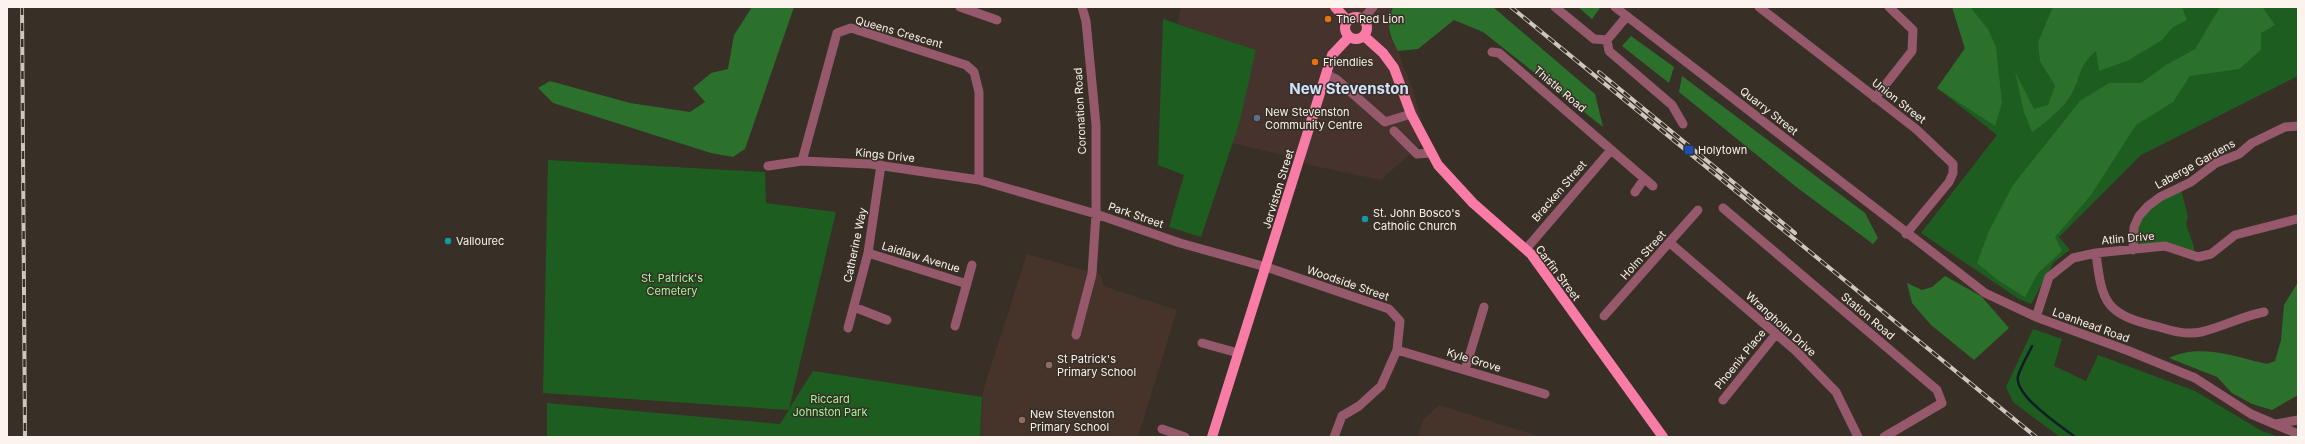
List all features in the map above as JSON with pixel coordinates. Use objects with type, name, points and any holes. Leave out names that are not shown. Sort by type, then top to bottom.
[{"type":"main road","points":[[1335,7],[1347,20]]},
{"type":"main road","points":[[1357,17],[1363,19],[1367,26],[1364,36],[1358,39],[1348,37],[1344,27],[1347,20],[1357,17]]},
{"type":"main road","name":"Carfin Street","points":[[1364,36],[1383,53],[1394,68],[1411,114],[1430,153],[1438,165],[1473,203],[1526,249],[1663,437]]},
{"type":"main road","name":"Jerviston Street","points":[[1212,437],[1332,55],[1348,37]]},
{"type":"street","points":[[960,7],[997,20]]},
{"type":"street","name":"Coronation Road","points":[[1076,335],[1092,274],[1096,214],[1096,126],[1086,20],[1082,7]]},
{"type":"street","points":[[1363,19],[1373,7]]},
{"type":"street","points":[[1555,7],[1594,39],[1607,40]]},
{"type":"street","name":"Quarry Street","points":[[1615,7],[1906,234]]},
{"type":"street","name":"Union Street","points":[[1759,7],[1916,129],[1953,164],[1953,173],[1949,182],[1906,234]]},
{"type":"street","points":[[1875,98],[1912,51],[1913,30],[1889,7]]},
{"type":"street","points":[[1607,40],[1627,16]]},
{"type":"street","name":"Queens Crescent","points":[[802,161],[837,33],[851,28],[966,65],[974,72],[978,92],[979,180]]},
{"type":"street","points":[[1607,40],[1609,51],[1672,105],[1683,124]]},
{"type":"street","name":"Thistle Road","points":[[1492,52],[1499,53],[1653,186]]},
{"type":"street","points":[[1326,74],[1336,79],[1385,122],[1392,135],[1417,154],[1430,153]]},
{"type":"street","points":[[1385,122],[1411,114]]},
{"type":"street","name":"Laberge Gardens","points":[[2133,250],[2134,227],[2139,216],[2160,197],[2191,182],[2216,163],[2239,154],[2252,143],[2285,127],[2298,126]]},
{"type":"street","name":"Bracken Street","points":[[1526,249],[1611,150]]},
{"type":"street","name":"Kings Drive","points":[[768,166],[802,161],[881,165],[979,180],[998,186]]},
{"type":"street","name":"Catherine Way","points":[[848,328],[868,253],[881,165]]},
{"type":"street","points":[[1635,192],[1644,179]]},
{"type":"street","name":"Park Street","points":[[998,186],[1096,214],[1180,243],[1266,267]]},
{"type":"street","name":"Station Road","points":[[1722,208],[1937,390],[1942,403],[1884,437]]},
{"type":"street","name":"Holm Street","points":[[1604,316],[1698,210]]},
{"type":"street","name":"Atlin Drive","points":[[2036,317],[2049,277],[2073,258],[2096,253],[2165,246],[2198,257],[2210,254],[2235,235],[2297,219]]},
{"type":"street","name":"Loanhead Road","points":[[1906,234],[1985,293],[2036,317],[2129,351],[2195,378],[2211,386],[2241,408],[2298,434]]},
{"type":"street","name":"Wrangholm Drive","points":[[1670,243],[1796,351],[1836,392],[1858,437]]},
{"type":"street","name":"Laidlaw Avenue","points":[[868,253],[967,284]]},
{"type":"street","points":[[2096,253],[2100,288],[2113,309],[2132,320],[2187,334],[2200,332],[2229,323],[2246,315],[2264,312]]},
{"type":"street","points":[[955,326],[972,265]]},
{"type":"street","name":"Woodside Street","points":[[1266,267],[1389,309],[1400,322],[1397,350],[1381,386],[1359,406],[1342,416],[1334,437]]},
{"type":"street","points":[[854,307],[887,320]]},
{"type":"street","points":[[1465,370],[1484,308]]},
{"type":"street","name":"Phoenix Place","points":[[1723,400],[1776,334]]},
{"type":"street","points":[[1202,343],[1238,353]]},
{"type":"street","name":"Kyle Grove","points":[[1397,350],[1545,394]]},
{"type":"street","points":[[2276,424],[2298,420]]},
{"type":"street","points":[[1162,429],[1185,437]]},
{"type":"shaded area","points":[[1181,7],[1393,7],[1389,15],[1389,35],[1398,51],[1413,90],[1427,139],[1381,180],[1309,165],[1295,158],[1232,143],[1256,50],[1177,23]]},
{"type":"shaded area","points":[[1027,254],[1101,275],[1103,286],[1177,310],[1138,437],[981,437],[983,391]]},
{"type":"shaded area","points":[[1439,405],[1538,436],[1548,437],[1418,437],[1423,420]]},
{"type":"green space","points":[[752,7],[794,7],[745,149],[733,157],[711,153],[553,103],[538,88],[550,81],[630,103],[690,112],[705,102],[693,88],[711,73],[728,69],[734,35]]},
{"type":"green space","points":[[1393,7],[1493,7],[1595,94],[1603,127],[1483,32],[1454,20],[1418,49],[1398,51],[1392,40],[1389,25]]},
{"type":"green space","points":[[1578,7],[1599,7],[1600,8],[1592,19]]},
{"type":"green space","points":[[1952,7],[1970,7],[1988,29],[1996,47],[2002,103],[1995,126],[1937,88],[1965,49]]},
{"type":"green space","points":[[1956,7],[2298,7],[2298,76],[2141,155],[2059,237],[2070,250],[2054,262],[2031,304],[2019,299],[1921,233],[1997,135],[1937,88],[1968,43]]},
{"type":"green space","points":[[2053,7],[2182,7],[2187,20],[2172,28],[2162,40],[2129,60],[2099,71],[2096,51],[2083,66],[2069,98],[2048,120],[2032,132],[2024,112],[2015,72],[2034,109],[2048,105],[2055,86],[2040,61],[2038,42]]},
{"type":"green space","points":[[2220,7],[2263,8],[2275,25],[2261,33],[2261,50],[2239,69],[2190,76],[2173,102],[2136,125],[2091,195],[2055,237],[2062,251],[2038,273],[2025,297],[1999,281],[1977,263],[1989,231],[2013,185],[2080,101],[2109,83],[2141,83],[2166,65],[2195,49]]},
{"type":"green space","points":[[1163,19],[1256,50],[1239,124],[1201,237],[1169,227],[1184,175],[1158,165]]},
{"type":"green space","points":[[1631,36],[1674,67],[1669,83],[1622,46]]},
{"type":"green space","points":[[1682,76],[1865,213],[1878,238],[1873,244],[1795,186],[1679,92]]},
{"type":"green space","name":"St. Patrick's Cemetery","points":[[548,160],[765,172],[766,203],[836,212],[789,409],[813,371],[982,397],[980,437],[547,437],[547,403],[780,424],[789,410],[543,393]]},
{"type":"green space","points":[[2181,189],[2188,217],[2186,224],[2194,247],[2194,254],[2135,248],[2138,225],[2147,210]]},
{"type":"green space","points":[[1945,276],[1981,296],[2009,328],[1974,360],[1931,325],[1912,303],[1907,283],[1922,290],[1932,287]]},
{"type":"green space","points":[[2298,282],[2298,395],[2272,410],[2252,404],[2232,393],[2217,377],[2169,358],[2181,354],[2206,351],[2267,364],[2275,361],[2281,340],[2284,305]]},
{"type":"green space","points":[[2033,329],[2062,339],[2054,366],[2086,381],[2098,355],[2195,391],[2262,431],[2279,437],[2060,437],[2013,402],[2006,387]]},
{"type":"waterway","points":[[2032,346],[2019,372],[2019,384],[2023,392],[2040,410],[2075,437]]},
{"type":"railway","points":[[22,7],[25,437]]},
{"type":"railway","points":[[1511,7],[2036,437]]},
{"type":"railway","points":[[1599,72],[1795,233]]},
{"type":"place","name":"The Red Lion","points":[[1328,19]]},
{"type":"place","name":"Friendlies","points":[[1315,62]]},
{"type":"place","name":"New Stevenston Community Centre","points":[[1257,118]]},
{"type":"place","name":"Holytown","points":[[1689,150]]},
{"type":"place","name":"St. John Bosco's Catholic Church","points":[[1365,219]]},
{"type":"place","name":"Vallourec","points":[[448,241]]},
{"type":"place","name":"St Patrick's Primary School","points":[[1049,365]]},
{"type":"place","name":"New Stevenston Primary School","points":[[1022,420]]},
{"type":"district","name":"New Stevenston","points":[[1349,89]]},
{"type":"park label","name":"Riccard Johnston Park","points":[[830,405]]}]
